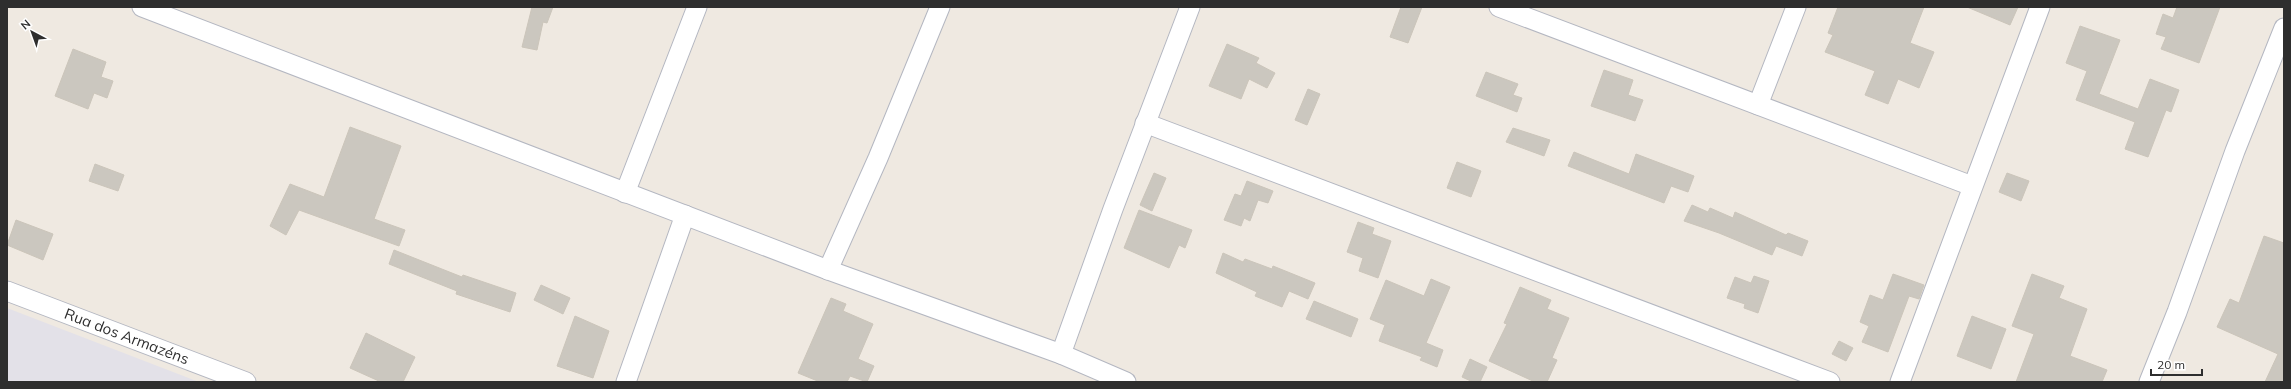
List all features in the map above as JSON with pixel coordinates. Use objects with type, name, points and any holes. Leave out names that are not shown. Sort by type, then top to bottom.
[{"type":"street","points":[[142,7],[828,270],[1061,354],[1126,382]]},
{"type":"street","points":[[625,193],[697,7]]},
{"type":"street","points":[[828,270],[878,158],[940,7]]},
{"type":"street","points":[[1061,354],[1190,7]]},
{"type":"street","points":[[1499,7],[1972,186]]},
{"type":"street","points":[[1758,105],[1796,7]]},
{"type":"street","points":[[1900,382],[2040,7]]},
{"type":"street","points":[[2149,382],[2177,312],[2235,151],[2284,28]]},
{"type":"street","points":[[1146,123],[1830,382]]},
{"type":"street","points":[[626,382],[685,215]]},
{"type":"street","name":"Rua dos Armazéns","points":[[7,291],[246,382]]},
{"type":"shaded area","points":[[7,308],[199,382],[7,382]]},
{"type":"building","points":[[532,7],[553,7],[547,23],[543,22],[537,50],[522,47]]},
{"type":"building","points":[[1401,7],[1422,7],[1408,43],[1390,37]]},
{"type":"building","points":[[1838,7],[1924,7],[1910,43],[1934,52],[1919,88],[1898,79],[1888,104],[1865,95],[1875,71],[1825,52],[1833,35],[1828,33]]},
{"type":"building","points":[[1967,7],[2018,7],[2010,25]]},
{"type":"building","points":[[2177,7],[2220,7],[2199,63],[2161,49],[2166,37],[2156,34],[2163,14],[2173,18]]},
{"type":"building","points":[[2080,26],[2120,40],[2099,94],[2138,109],[2150,79],[2179,90],[2171,112],[2166,110],[2148,157],[2125,149],[2135,122],[2076,100],[2087,71],[2066,63]]},
{"type":"building","points":[[1227,44],[1259,58],[1256,63],[1275,73],[1267,88],[1249,79],[1241,99],[1209,86]]},
{"type":"building","points":[[73,49],[106,62],[101,77],[113,81],[107,98],[94,93],[88,109],[55,96]]},
{"type":"building","points":[[1604,70],[1633,80],[1628,95],[1643,100],[1635,121],[1591,106]]},
{"type":"building","points":[[1486,72],[1518,84],[1513,95],[1522,98],[1517,112],[1476,96]]},
{"type":"building","points":[[1308,89],[1320,94],[1307,125],[1295,120]]},
{"type":"building","points":[[350,127],[401,146],[374,219],[405,230],[399,246],[299,210],[286,235],[270,226],[290,184],[324,197]]},
{"type":"building","points":[[1513,128],[1550,140],[1544,156],[1506,142]]},
{"type":"building","points":[[1574,152],[1629,174],[1636,154],[1694,176],[1688,192],[1671,186],[1664,203],[1568,166]]},
{"type":"building","points":[[1457,162],[1481,171],[1471,197],[1447,188]]},
{"type":"building","points":[[95,164],[124,175],[118,191],[89,181]]},
{"type":"building","points":[[1154,173],[1166,178],[1152,211],[1140,205]]},
{"type":"building","points":[[2007,173],[2029,181],[2021,201],[1999,192]]},
{"type":"building","points":[[1247,181],[1273,191],[1268,203],[1258,200],[1250,221],[1244,218],[1241,226],[1224,220],[1235,194],[1241,196]]},
{"type":"building","points":[[1692,205],[1708,212],[1710,208],[1733,218],[1735,212],[1786,235],[1788,233],[1808,241],[1802,256],[1776,246],[1772,255],[1719,233],[1684,221]]},
{"type":"building","points":[[1139,210],[1192,230],[1185,248],[1179,245],[1169,268],[1124,248]]},
{"type":"building","points":[[16,220],[53,234],[43,260],[7,245]]},
{"type":"building","points":[[1358,222],[1374,228],[1372,234],[1391,241],[1378,278],[1359,271],[1363,258],[1347,252]]},
{"type":"building","points":[[2264,236],[2284,243],[2284,382],[2265,382],[2278,354],[2217,327],[2230,299],[2239,303]]},
{"type":"building","points":[[394,250],[462,277],[463,275],[516,293],[510,312],[456,294],[457,291],[389,264]]},
{"type":"building","points":[[1223,253],[1243,262],[1245,259],[1272,269],[1273,266],[1315,283],[1308,299],[1289,291],[1282,307],[1255,296],[1257,292],[1216,273]]},
{"type":"building","points":[[1893,274],[1924,285],[1919,299],[1909,296],[1888,352],[1862,342],[1869,326],[1860,322],[1870,295],[1883,300]]},
{"type":"building","points":[[2032,274],[2064,286],[2059,298],[2087,309],[2070,356],[2107,370],[2102,382],[2016,382],[2034,334],[2012,326]]},
{"type":"building","points":[[1754,276],[1769,281],[1758,313],[1744,308],[1745,304],[1727,298],[1735,277],[1751,283]]},
{"type":"building","points":[[1431,279],[1450,287],[1426,343],[1443,350],[1437,367],[1420,360],[1422,357],[1379,341],[1385,325],[1370,319],[1386,280],[1424,296]]},
{"type":"building","points":[[541,285],[570,298],[563,314],[534,300]]},
{"type":"building","points":[[1520,287],[1551,300],[1547,309],[1569,318],[1552,358],[1557,360],[1547,382],[1535,382],[1489,361],[1507,324],[1504,323]]},
{"type":"building","points":[[831,298],[846,304],[843,311],[873,324],[858,359],[874,366],[867,382],[850,376],[847,382],[820,382],[798,373]]},
{"type":"building","points":[[1314,301],[1358,319],[1351,337],[1306,319]]},
{"type":"building","points":[[575,316],[609,331],[593,378],[557,366]]},
{"type":"building","points":[[1972,316],[2006,329],[1991,369],[1957,356]]},
{"type":"building","points":[[366,333],[415,357],[403,382],[381,382],[350,368]]},
{"type":"building","points":[[1839,341],[1853,348],[1846,361],[1832,354]]},
{"type":"building","points":[[1470,359],[1487,367],[1480,382],[1473,382],[1462,377]]}]
